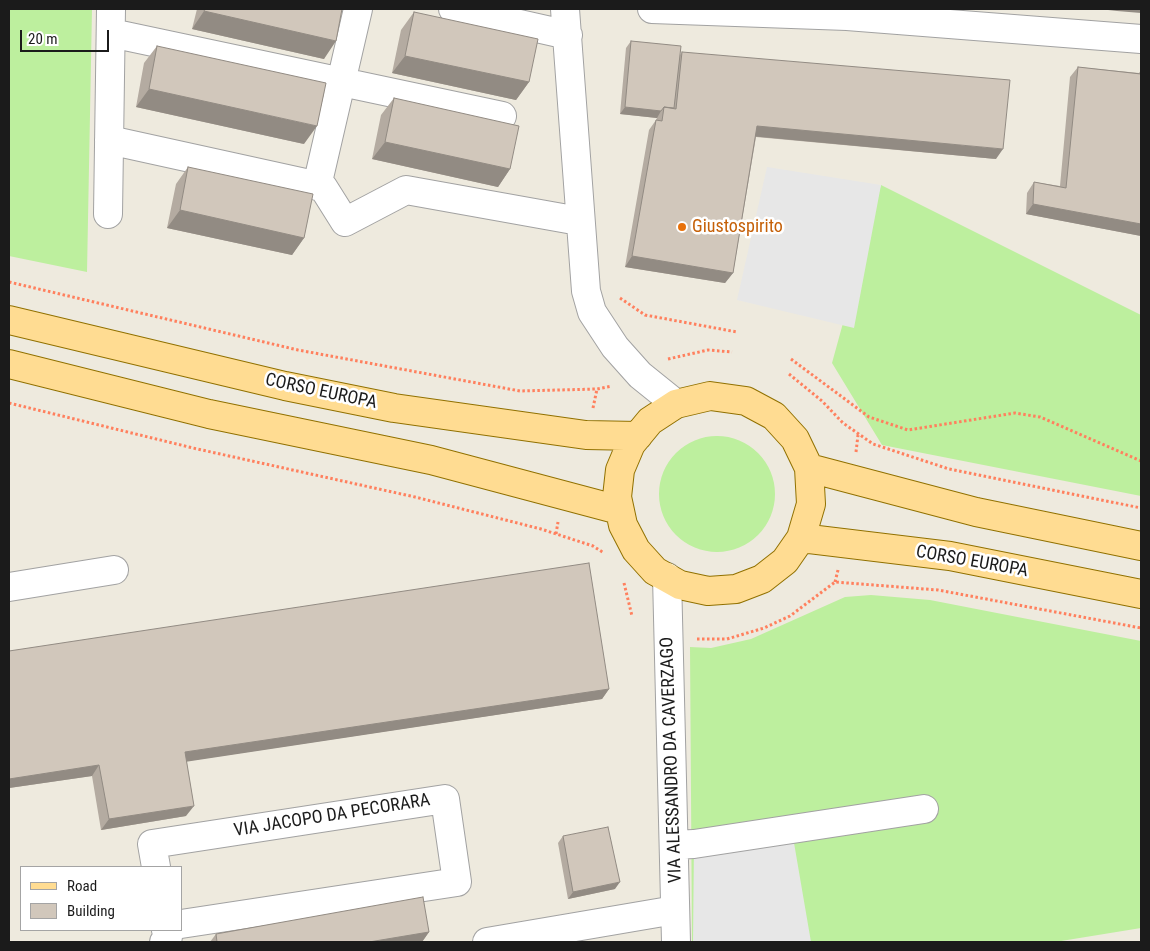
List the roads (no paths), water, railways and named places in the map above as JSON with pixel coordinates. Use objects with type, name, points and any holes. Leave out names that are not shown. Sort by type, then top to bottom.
[{"type":"main road","name":"CORSO EUROPA","points":[[9,320],[285,386],[394,408],[586,435],[638,436]]},
{"type":"main road","points":[[9,364],[210,414],[431,460],[620,510]]},
{"type":"main road","points":[[710,396],[746,401],[774,416],[796,439],[809,468],[811,504],[801,538],[785,561],[762,579],[736,589],[708,591],[680,585],[655,571],[636,550],[623,525],[617,497],[620,470],[631,444],[650,421],[676,404],[710,396]]},
{"type":"main road","points":[[809,468],[976,512],[1141,546]]},
{"type":"main road","name":"CORSO EUROPA","points":[[801,538],[950,556],[1141,594]]},
{"type":"street","points":[[317,186],[358,9]]},
{"type":"street","points":[[453,9],[566,22],[579,221],[586,291],[592,312],[615,347],[640,375],[676,404]]},
{"type":"street","points":[[652,9],[847,12],[1141,39]]},
{"type":"street","points":[[108,214],[111,21],[342,82],[502,116]]},
{"type":"street","points":[[109,140],[323,187],[345,222],[406,190],[579,221]]},
{"type":"street","points":[[9,587],[114,570]]},
{"type":"street","name":"VIA ALESSANDRO DA CAVERZAGO","points":[[667,577],[676,942]]},
{"type":"street","name":"VIA JACOPO DA PECORARA","points":[[156,866],[152,844],[445,799],[457,882],[182,924]]},
{"type":"street","points":[[674,845],[694,844],[924,809]]},
{"type":"street","points":[[487,942],[676,910]]},
{"type":"street","points":[[164,942],[168,937],[166,931]]},
{"type":"place","name":"Giustospirito","points":[[682,227]]}]
